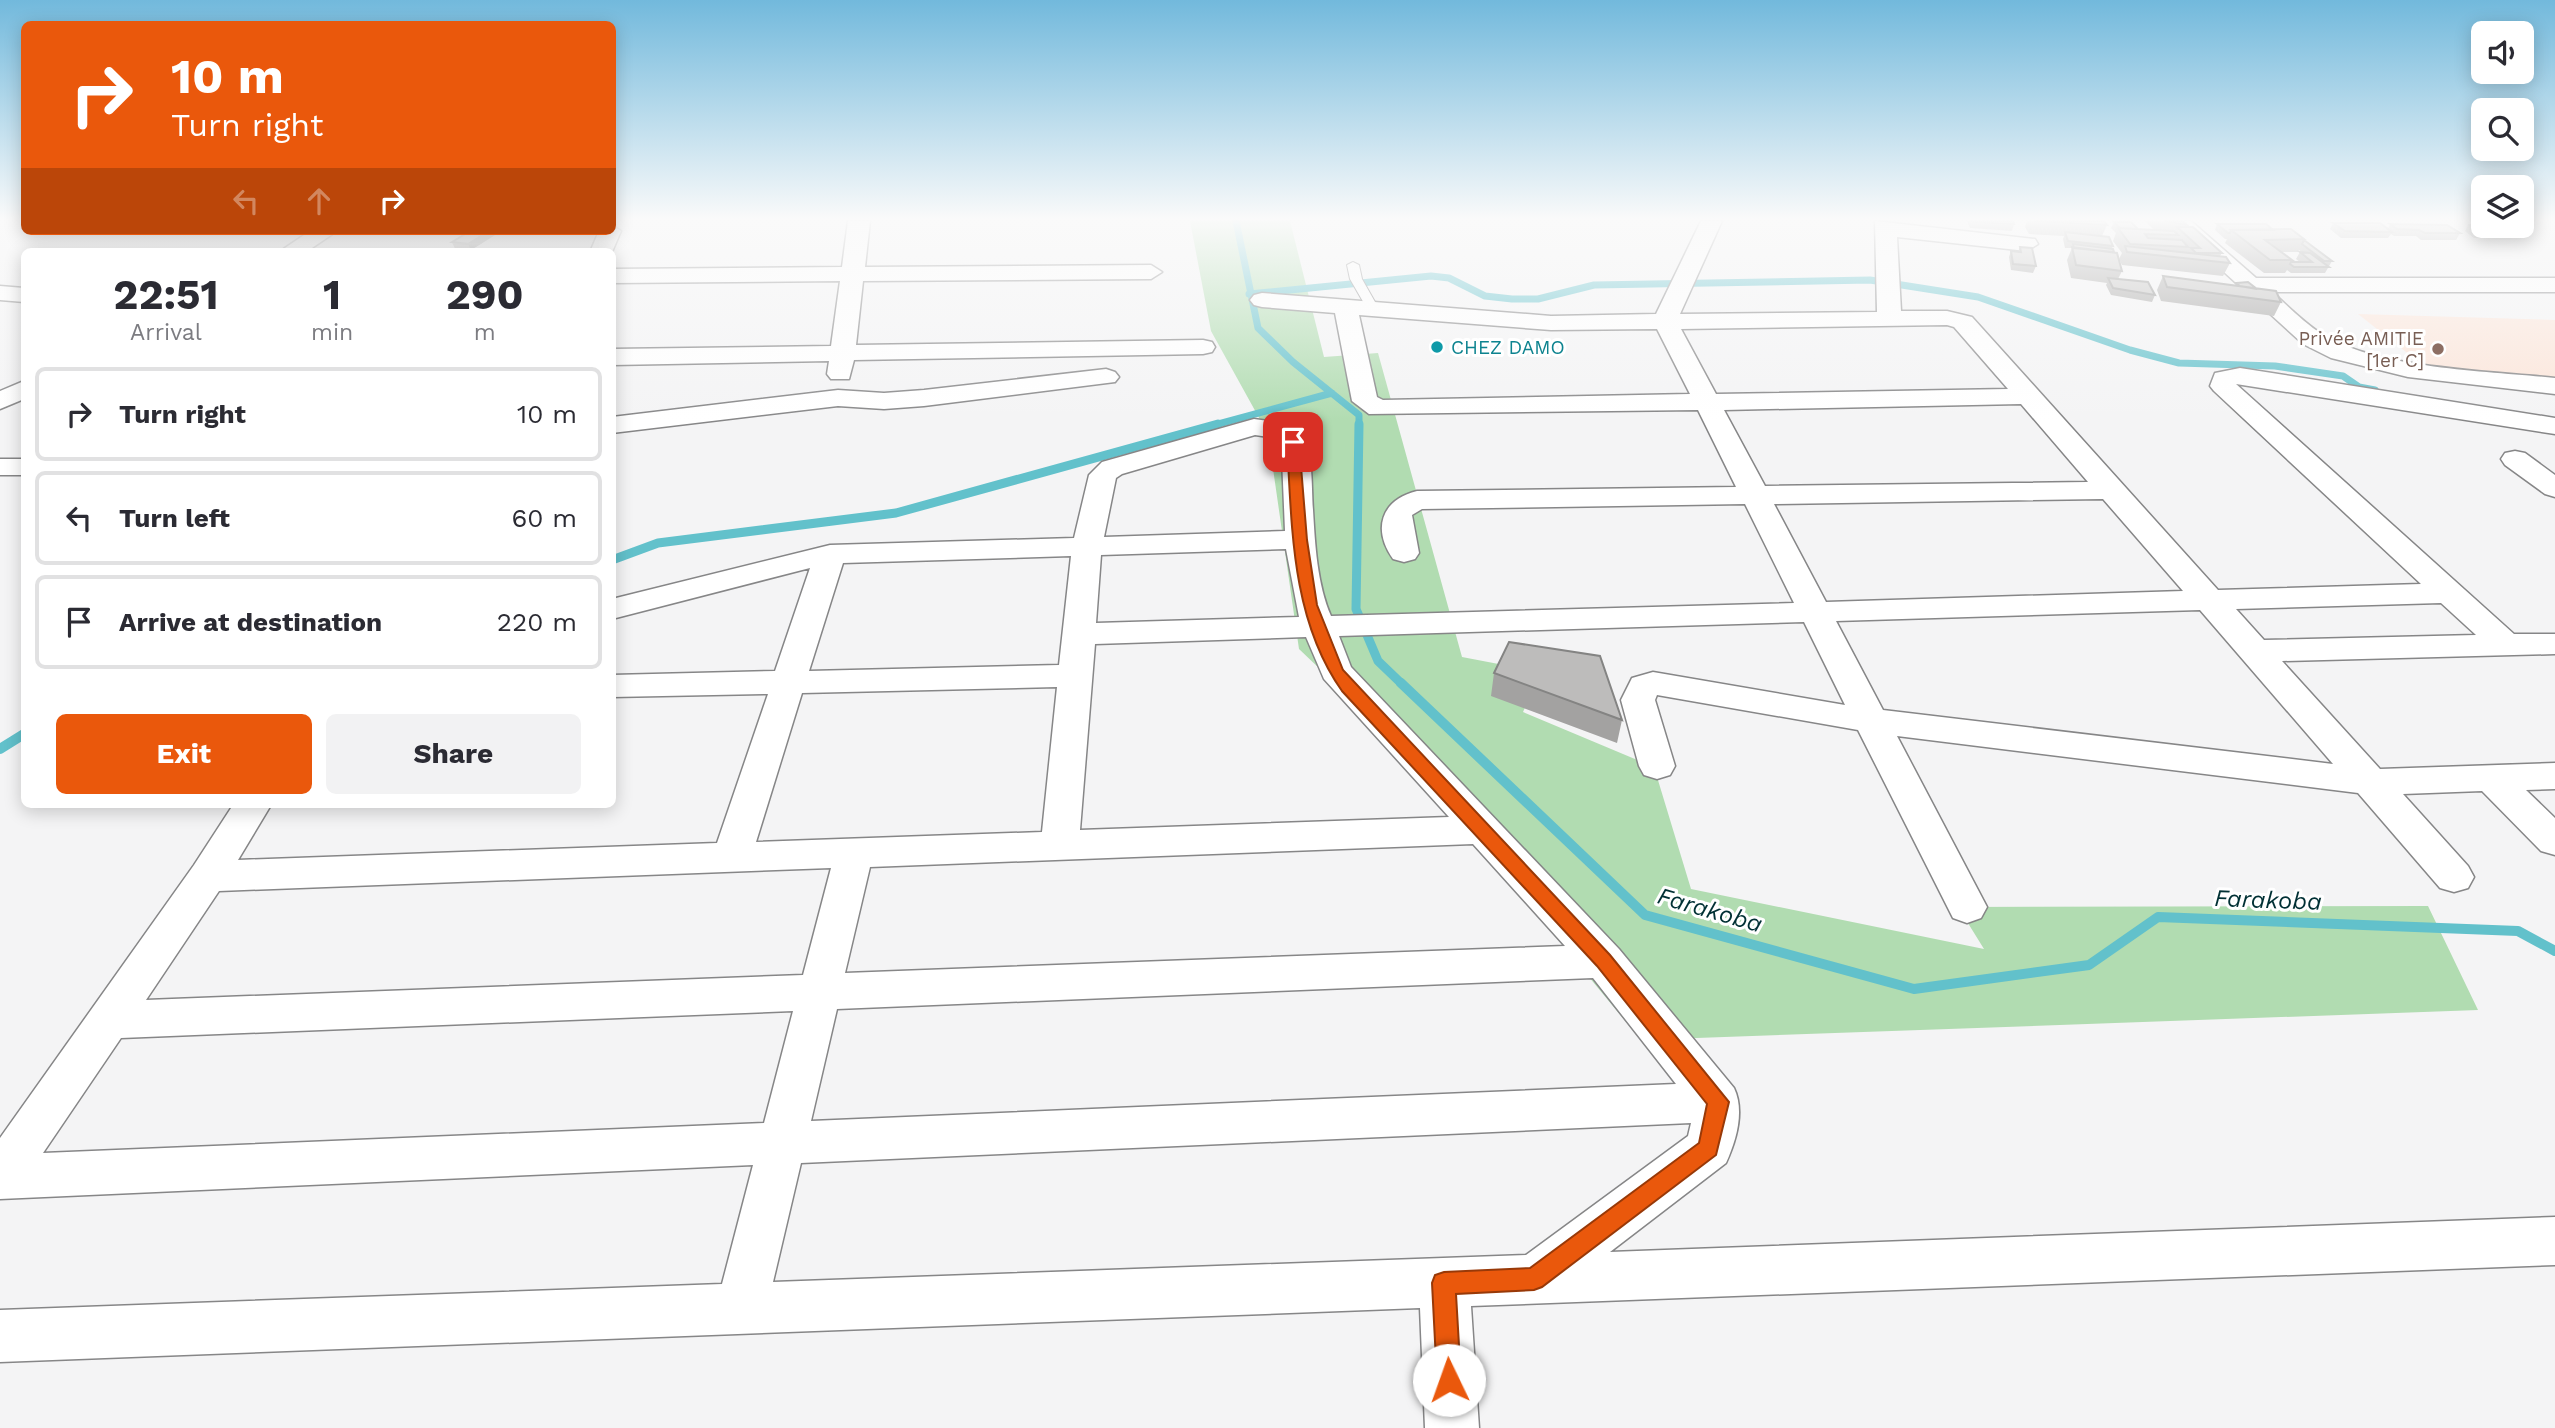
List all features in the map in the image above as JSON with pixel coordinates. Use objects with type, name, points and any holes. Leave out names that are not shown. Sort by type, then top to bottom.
[{"type":"street","points":[[838,397],[851,288]]},
{"type":"street","points":[[1665,321],[1680,288]]},
{"type":"street","points":[[1888,288],[1889,318]]},
{"type":"street","points":[[2256,288],[2312,339],[2361,361],[2555,386]]},
{"type":"street","points":[[1354,291],[1365,401],[1378,408],[2032,396]]},
{"type":"street","points":[[1262,300],[1354,291],[1373,309],[1551,323],[1889,318],[1947,318],[1963,322],[2032,396],[2454,877]]},
{"type":"street","points":[[0,293],[21,295]]},
{"type":"street","points":[[1665,321],[1967,907]]},
{"type":"street","points":[[616,357],[1203,347]]},
{"type":"street","points":[[616,425],[838,397],[884,401],[1106,377]]},
{"type":"street","points":[[2506,645],[2224,386],[2224,378],[2254,378],[2555,426]]},
{"type":"street","points":[[0,401],[21,390]]},
{"type":"street","points":[[0,401],[21,402]]},
{"type":"street","points":[[1060,845],[1087,546],[1099,483],[1112,468],[1254,427],[1288,431],[1293,442],[1300,540],[1327,626],[1336,671],[1604,961],[1718,1102]]},
{"type":"street","points":[[2515,459],[2555,488]]},
{"type":"street","points":[[0,467],[21,467]]},
{"type":"street","points":[[1404,553],[1396,514],[1401,506],[1417,500],[2114,490]]},
{"type":"street","points":[[616,608],[830,554],[1300,540]]},
{"type":"street","points":[[732,857],[830,554]]},
{"type":"street","points":[[1079,634],[2451,593]]},
{"type":"street","points":[[2256,651],[2555,644]]},
{"type":"street","points":[[616,686],[1075,676]]},
{"type":"street","points":[[1657,766],[1638,700],[1644,686],[1653,683],[1872,721],[2371,782],[2555,776]]},
{"type":"street","points":[[2491,778],[2555,841]]},
{"type":"street","points":[[250,808],[208,876],[0,1177],[1718,1102]]},
{"type":"street","points":[[208,876],[1481,830]]},
{"type":"street","points":[[741,1309],[854,853]]},
{"type":"street","points":[[109,1020],[1604,961]]},
{"type":"street","points":[[1534,1279],[1709,1148],[1718,1102]]},
{"type":"street","points":[[0,1336],[2555,1241]]},
{"type":"street","points":[[1444,1283],[1452,1428]]},
{"type":"shaded area","points":[[2358,314],[2555,320],[2555,385],[2425,367]]},
{"type":"green space","points":[[1203,288],[1307,288],[1324,357],[1378,353],[1462,657],[1541,672],[1523,712],[1654,767],[1691,889],[1984,949],[1958,907],[2428,906],[2478,1010],[1641,1040],[1388,734],[1299,649],[1268,434],[1211,331]]},
{"type":"building","points":[[2113,288],[2151,288],[2155,295]]},
{"type":"building","points":[[2172,288],[2251,288],[2276,291],[2281,302]]},
{"type":"building","points":[[1509,642],[1600,656],[1622,720],[1494,673]]},
{"type":"waterway","name":"Farakoba","points":[[1250,288],[1251,294]]},
{"type":"waterway","points":[[1251,294],[1313,288]]},
{"type":"waterway","points":[[1468,288],[1485,296],[1512,299],[1538,299],[1583,288]]},
{"type":"waterway","points":[[1919,288],[1978,297],[2130,350],[2179,363],[2275,366],[2343,376],[2359,387],[2375,390]]},
{"type":"waterway","name":"Farakoba","points":[[1251,294],[1258,328],[1293,362],[1332,393]]},
{"type":"waterway","points":[[1211,426],[1332,393]]},
{"type":"waterway","name":"Farakoba","points":[[1332,393],[1359,415],[1359,424]]},
{"type":"waterway","points":[[616,559],[658,543],[896,513],[1218,424]]},
{"type":"waterway","name":"Farakoba","points":[[1359,424],[1356,609],[1378,661],[1403,685]]},
{"type":"waterway","name":"Farakoba","points":[[1401,683],[1645,915],[1914,989],[2089,965],[2158,917],[2518,931],[2555,951]]},
{"type":"waterway","points":[[0,749],[21,736]]},
{"type":"place","name":"CHEZ DAMO","points":[[1437,347]]},
{"type":"place","name":"Privée AMITIE [1er C]","points":[[2438,349]]},
{"type":"route","points":[[1293,442],[1300,540],[1310,605],[1316,627],[1336,671],[1604,961],[1718,1102],[1709,1148],[1534,1279],[1444,1283],[1449,1380]]}]
